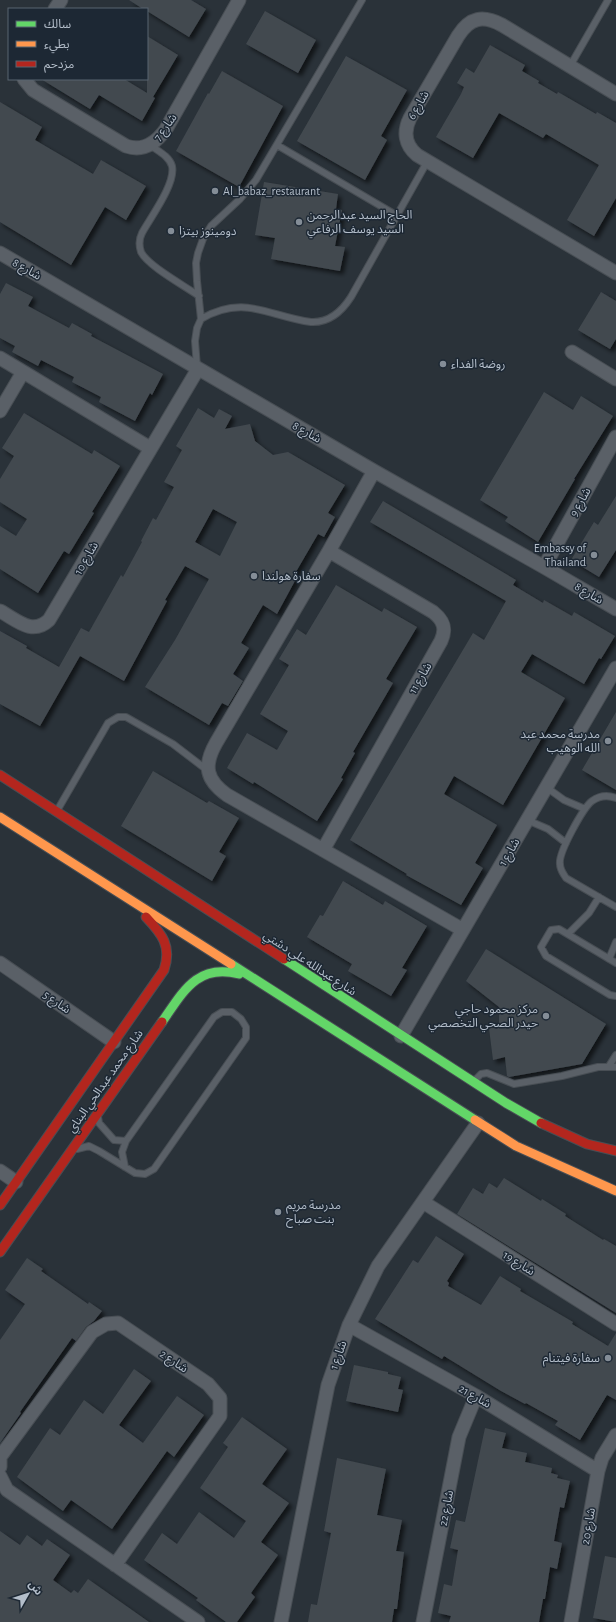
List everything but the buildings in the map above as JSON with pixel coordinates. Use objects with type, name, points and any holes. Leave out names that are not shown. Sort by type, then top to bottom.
[{"type":"main road","name":"شارع عبدالله علي دشتي","points":[[0,776],[401,1036],[543,1125],[589,1145],[616,1151]]},
{"type":"main road","points":[[18,797],[37,800]]},
{"type":"main road","points":[[0,817],[478,1123],[516,1146],[616,1191]]},
{"type":"main road","name":"شارع محمد عبدالحي البناي","points":[[0,1205],[152,987],[166,964],[168,954],[166,944],[149,921],[125,897]]},
{"type":"main road","name":"شارع محمد عبدالحي البناي","points":[[0,1252],[180,995],[202,975],[217,970],[233,972],[256,982]]},
{"type":"main road","points":[[152,987],[160,984],[164,986]]},
{"type":"main road","points":[[73,1147],[93,1107],[168,996]]},
{"type":"street","name":"شارع 7","points":[[25,80],[34,90],[126,146],[137,149],[150,145],[154,143],[166,129],[239,0]]},
{"type":"street","name":"شارع 6","points":[[616,94],[494,21],[479,19],[470,23],[458,36],[407,124],[406,135],[408,146],[412,151],[427,162],[616,273]]},
{"type":"street","name":"شارع 8","points":[[0,253],[374,471],[616,609]]},
{"type":"street","points":[[572,352],[616,379]]},
{"type":"street","points":[[0,358],[150,448]]},
{"type":"street","name":"شارع 10","points":[[0,611],[30,627],[38,627],[49,620],[198,369]]},
{"type":"street","points":[[0,411],[23,372]]},
{"type":"street","name":"شارع 9","points":[[544,567],[616,437]]},
{"type":"street","points":[[374,471],[329,551],[216,743],[209,758],[208,771],[212,782],[217,788],[463,930]]},
{"type":"street","name":"شارع 11","points":[[323,850],[441,641],[445,630],[441,620],[433,612],[329,551]]},
{"type":"street","name":"شارع 1","points":[[401,1036],[616,668]]},
{"type":"street","name":"شارع 5","points":[[0,963],[114,1042]]},
{"type":"street","name":"شارع 1","points":[[281,1622],[328,1385],[349,1326],[378,1266],[478,1123]]},
{"type":"street","points":[[0,1171],[16,1182]]},
{"type":"street","name":"شارع 19","points":[[423,1202],[616,1324]]},
{"type":"street","name":"شارع 2","points":[[0,1467],[0,1458],[92,1332],[106,1324],[118,1323],[208,1384],[220,1398],[220,1416],[115,1565]]},
{"type":"street","name":"شارع 21","points":[[349,1326],[476,1396],[598,1471]]},
{"type":"street","name":"شارع 22","points":[[423,1622],[459,1437],[476,1396]]},
{"type":"street","name":"شارع 20","points":[[571,1622],[598,1471],[602,1458],[616,1435]]},
{"type":"street","points":[[0,1476],[7,1490],[198,1622]]},
{"type":"lane","points":[[198,369],[195,341],[197,328],[201,319],[196,263],[203,239],[211,226],[247,192],[277,145],[362,0]]},
{"type":"lane","points":[[570,66],[608,0]]},
{"type":"lane","points":[[150,145],[168,160],[172,167],[172,175],[166,192],[142,233],[140,248],[144,256],[152,264],[199,296]]},
{"type":"lane","points":[[277,145],[396,215]]},
{"type":"lane","points":[[201,319],[216,311],[235,306],[259,309],[304,321],[319,322],[339,312],[347,303],[427,162]]},
{"type":"lane","points":[[56,812],[108,723],[118,717],[126,717],[160,737],[185,753],[208,771]]},
{"type":"lane","points":[[546,787],[564,800],[585,809]]},
{"type":"lane","points":[[616,798],[606,796],[593,800],[585,809],[560,855],[559,863],[566,878],[616,907]]},
{"type":"lane","points":[[527,820],[548,830],[566,843]]},
{"type":"lane","points":[[568,934],[589,913],[599,897]]},
{"type":"lane","points":[[616,963],[559,929],[551,930],[542,945],[542,950],[546,956],[610,996],[616,996]]},
{"type":"lane","points":[[609,959],[616,942]]},
{"type":"lane","points":[[73,1147],[89,1146],[99,1150],[135,1173],[145,1174],[154,1169],[246,1038],[246,1027],[241,1019],[232,1012],[222,1012],[214,1017],[126,1141],[122,1152],[125,1166]]},
{"type":"lane","points":[[473,1082],[477,1077],[487,1073],[514,1084],[613,1066],[616,1055]]},
{"type":"lane","points":[[97,1114],[99,1123],[106,1133],[114,1140],[126,1141]]},
{"type":"traffic: fast","points":[[284,959],[506,1103],[541,1123]]},
{"type":"traffic: fast","points":[[231,964],[475,1120]]},
{"type":"traffic: fast","points":[[162,1022],[177,1000],[202,976],[224,972],[239,974]]},
{"type":"traffic: slow","points":[[0,817],[231,964]]},
{"type":"traffic: slow","points":[[475,1120],[516,1146],[616,1191]]},
{"type":"traffic: jam","points":[[0,775],[284,959]]},
{"type":"traffic: jam","points":[[0,1205],[164,970],[167,954],[164,941],[157,929],[146,917]]},
{"type":"traffic: jam","points":[[0,1252],[162,1022]]},
{"type":"traffic: jam","points":[[541,1123],[587,1144],[616,1151]]},
{"type":"place","name":"Al_babaz_restaurant","points":[[215,191]]},
{"type":"place","name":"الحاج السيد عبدالرحمن السيد يوسف الرفاعي","points":[[299,222]]},
{"type":"place","name":"دومينوز بيتزا","points":[[171,231]]},
{"type":"place","name":"روضة الفداء","points":[[443,364]]},
{"type":"place","name":"Embassy of Thailand","points":[[594,555]]},
{"type":"place","name":"سفارة هولندا","points":[[254,576]]},
{"type":"place","name":"مدرسة محمد عبد الله الوهيب","points":[[608,741]]},
{"type":"place","name":"مركز محمود حاجي حيدر الصحي التخصصي","points":[[546,1016]]},
{"type":"place","name":"مدرسة مريم بنت صباح","points":[[278,1212]]},
{"type":"place","name":"سفارة فيتنام","points":[[608,1358]]}]
